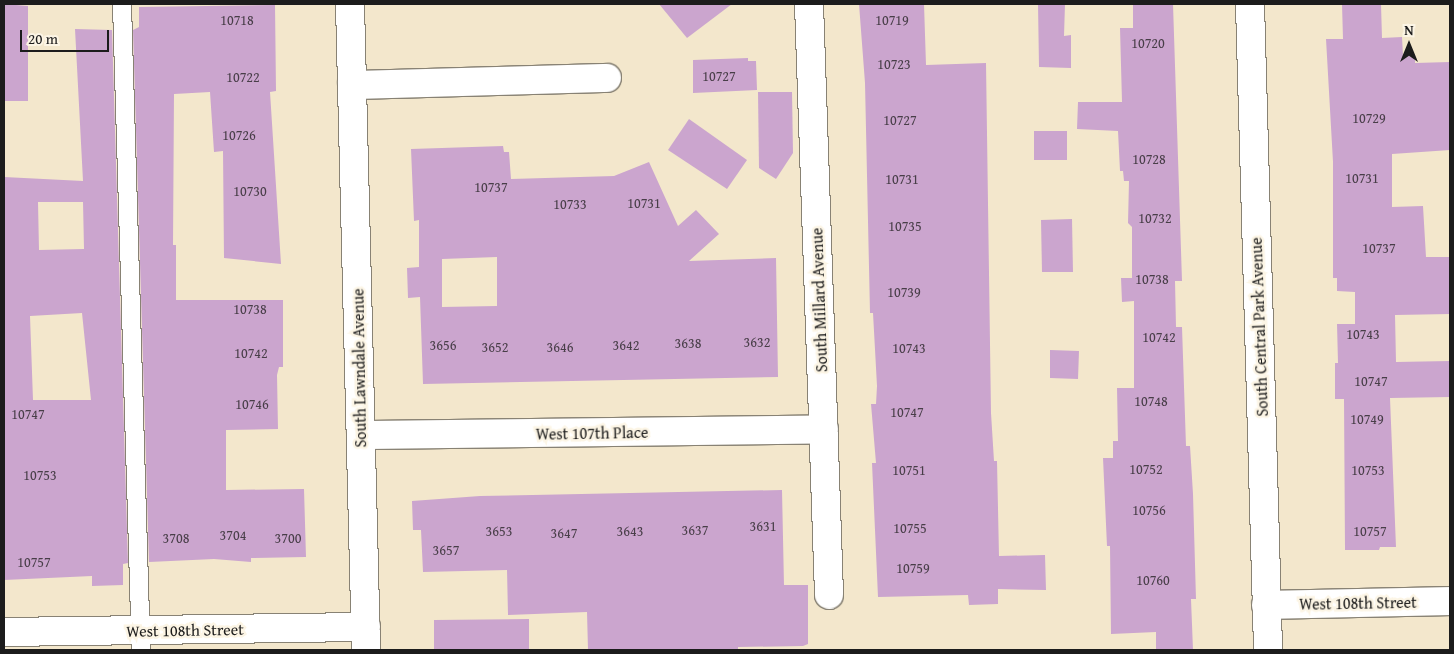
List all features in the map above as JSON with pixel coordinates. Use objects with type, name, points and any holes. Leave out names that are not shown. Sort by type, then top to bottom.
[{"type":"street","name":"South Lawndale Avenue","points":[[350,4],[366,639]]},
{"type":"street","name":"South Millard Avenue","points":[[809,4],[829,595]]},
{"type":"street","name":"South Central Park Avenue","points":[[1250,4],[1268,650]]},
{"type":"street","points":[[352,85],[607,78]]},
{"type":"street","name":"West 107th Place","points":[[361,435],[824,430]]},
{"type":"street","name":"West 108th Street","points":[[1266,605],[1450,601]]},
{"type":"street","name":"West 108th Street","points":[[4,632],[141,640],[366,639]]},
{"type":"lane","points":[[122,4],[141,640]]},
{"type":"building","points":[[4,4],[28,6],[28,101],[4,101]]},
{"type":"building","points":[[659,4],[732,4],[687,38]]},
{"type":"building","points":[[859,4],[924,4],[926,65],[986,63],[991,413],[994,461],[997,461],[999,556],[1045,555],[1046,590],[998,589],[998,604],[969,605],[968,595],[878,597],[872,463],[876,463],[871,404],[876,404],[877,386],[873,313],[870,313],[865,83]]},
{"type":"building","points":[[1038,4],[1065,4],[1064,36],[1071,35],[1071,68],[1039,67]]},
{"type":"building","points":[[1133,4],[1173,4],[1182,281],[1175,281],[1176,327],[1182,327],[1186,446],[1190,446],[1193,494],[1196,599],[1191,599],[1193,650],[1156,650],[1156,632],[1111,634],[1110,546],[1107,546],[1103,458],[1113,458],[1113,441],[1118,441],[1117,388],[1134,388],[1134,301],[1122,302],[1121,278],[1132,278],[1132,227],[1128,223],[1129,181],[1124,181],[1123,171],[1120,171],[1118,131],[1077,129],[1078,102],[1122,102],[1120,28],[1133,28]]},
{"type":"building","points":[[1342,4],[1381,4],[1382,38],[1402,37],[1403,56],[1415,56],[1415,63],[1450,62],[1450,150],[1392,154],[1392,207],[1423,206],[1426,257],[1450,257],[1450,314],[1395,315],[1396,362],[1450,361],[1450,397],[1390,398],[1396,547],[1380,547],[1379,550],[1345,550],[1344,399],[1335,399],[1335,363],[1338,363],[1337,324],[1355,324],[1355,292],[1337,291],[1337,278],[1333,278],[1333,162],[1326,39],[1343,39]]},
{"type":"building","points":[[275,5],[276,91],[270,92],[281,264],[224,258],[223,151],[214,152],[210,92],[174,94],[173,245],[176,245],[176,300],[283,300],[283,367],[279,367],[277,375],[278,429],[226,430],[226,490],[304,489],[306,557],[251,558],[251,562],[214,559],[149,562],[133,30],[139,27],[139,7]]},
{"type":"building","points":[[75,29],[112,30],[128,563],[123,564],[123,585],[92,586],[92,576],[4,580],[4,177],[83,181]],"holes":[[[38,202],[83,202],[84,249],[39,250]],[[82,313],[91,400],[33,400],[30,316]]]},
{"type":"building","points":[[748,58],[748,61],[756,61],[757,90],[693,93],[693,60]]},
{"type":"building","points":[[758,92],[792,92],[793,153],[776,179],[759,168]]},
{"type":"building","points":[[689,119],[747,160],[727,189],[668,150]]},
{"type":"building","points":[[1034,131],[1067,131],[1067,160],[1034,160]]},
{"type":"building","points":[[503,146],[504,152],[509,152],[511,179],[614,176],[649,162],[678,226],[696,210],[719,234],[689,261],[776,258],[778,377],[423,384],[420,297],[408,298],[407,268],[419,267],[419,220],[414,221],[411,149]],"holes":[[[497,257],[497,306],[442,307],[442,259]]]},
{"type":"building","points":[[1072,219],[1073,272],[1042,272],[1041,220]]},
{"type":"building","points":[[1050,350],[1079,351],[1078,379],[1050,378]]},
{"type":"building","points":[[782,490],[784,585],[808,585],[808,644],[803,646],[738,647],[738,650],[588,650],[587,612],[508,615],[507,570],[423,572],[421,530],[413,530],[412,501],[480,496]]},
{"type":"building","points":[[529,619],[529,650],[434,650],[434,620]]}]
